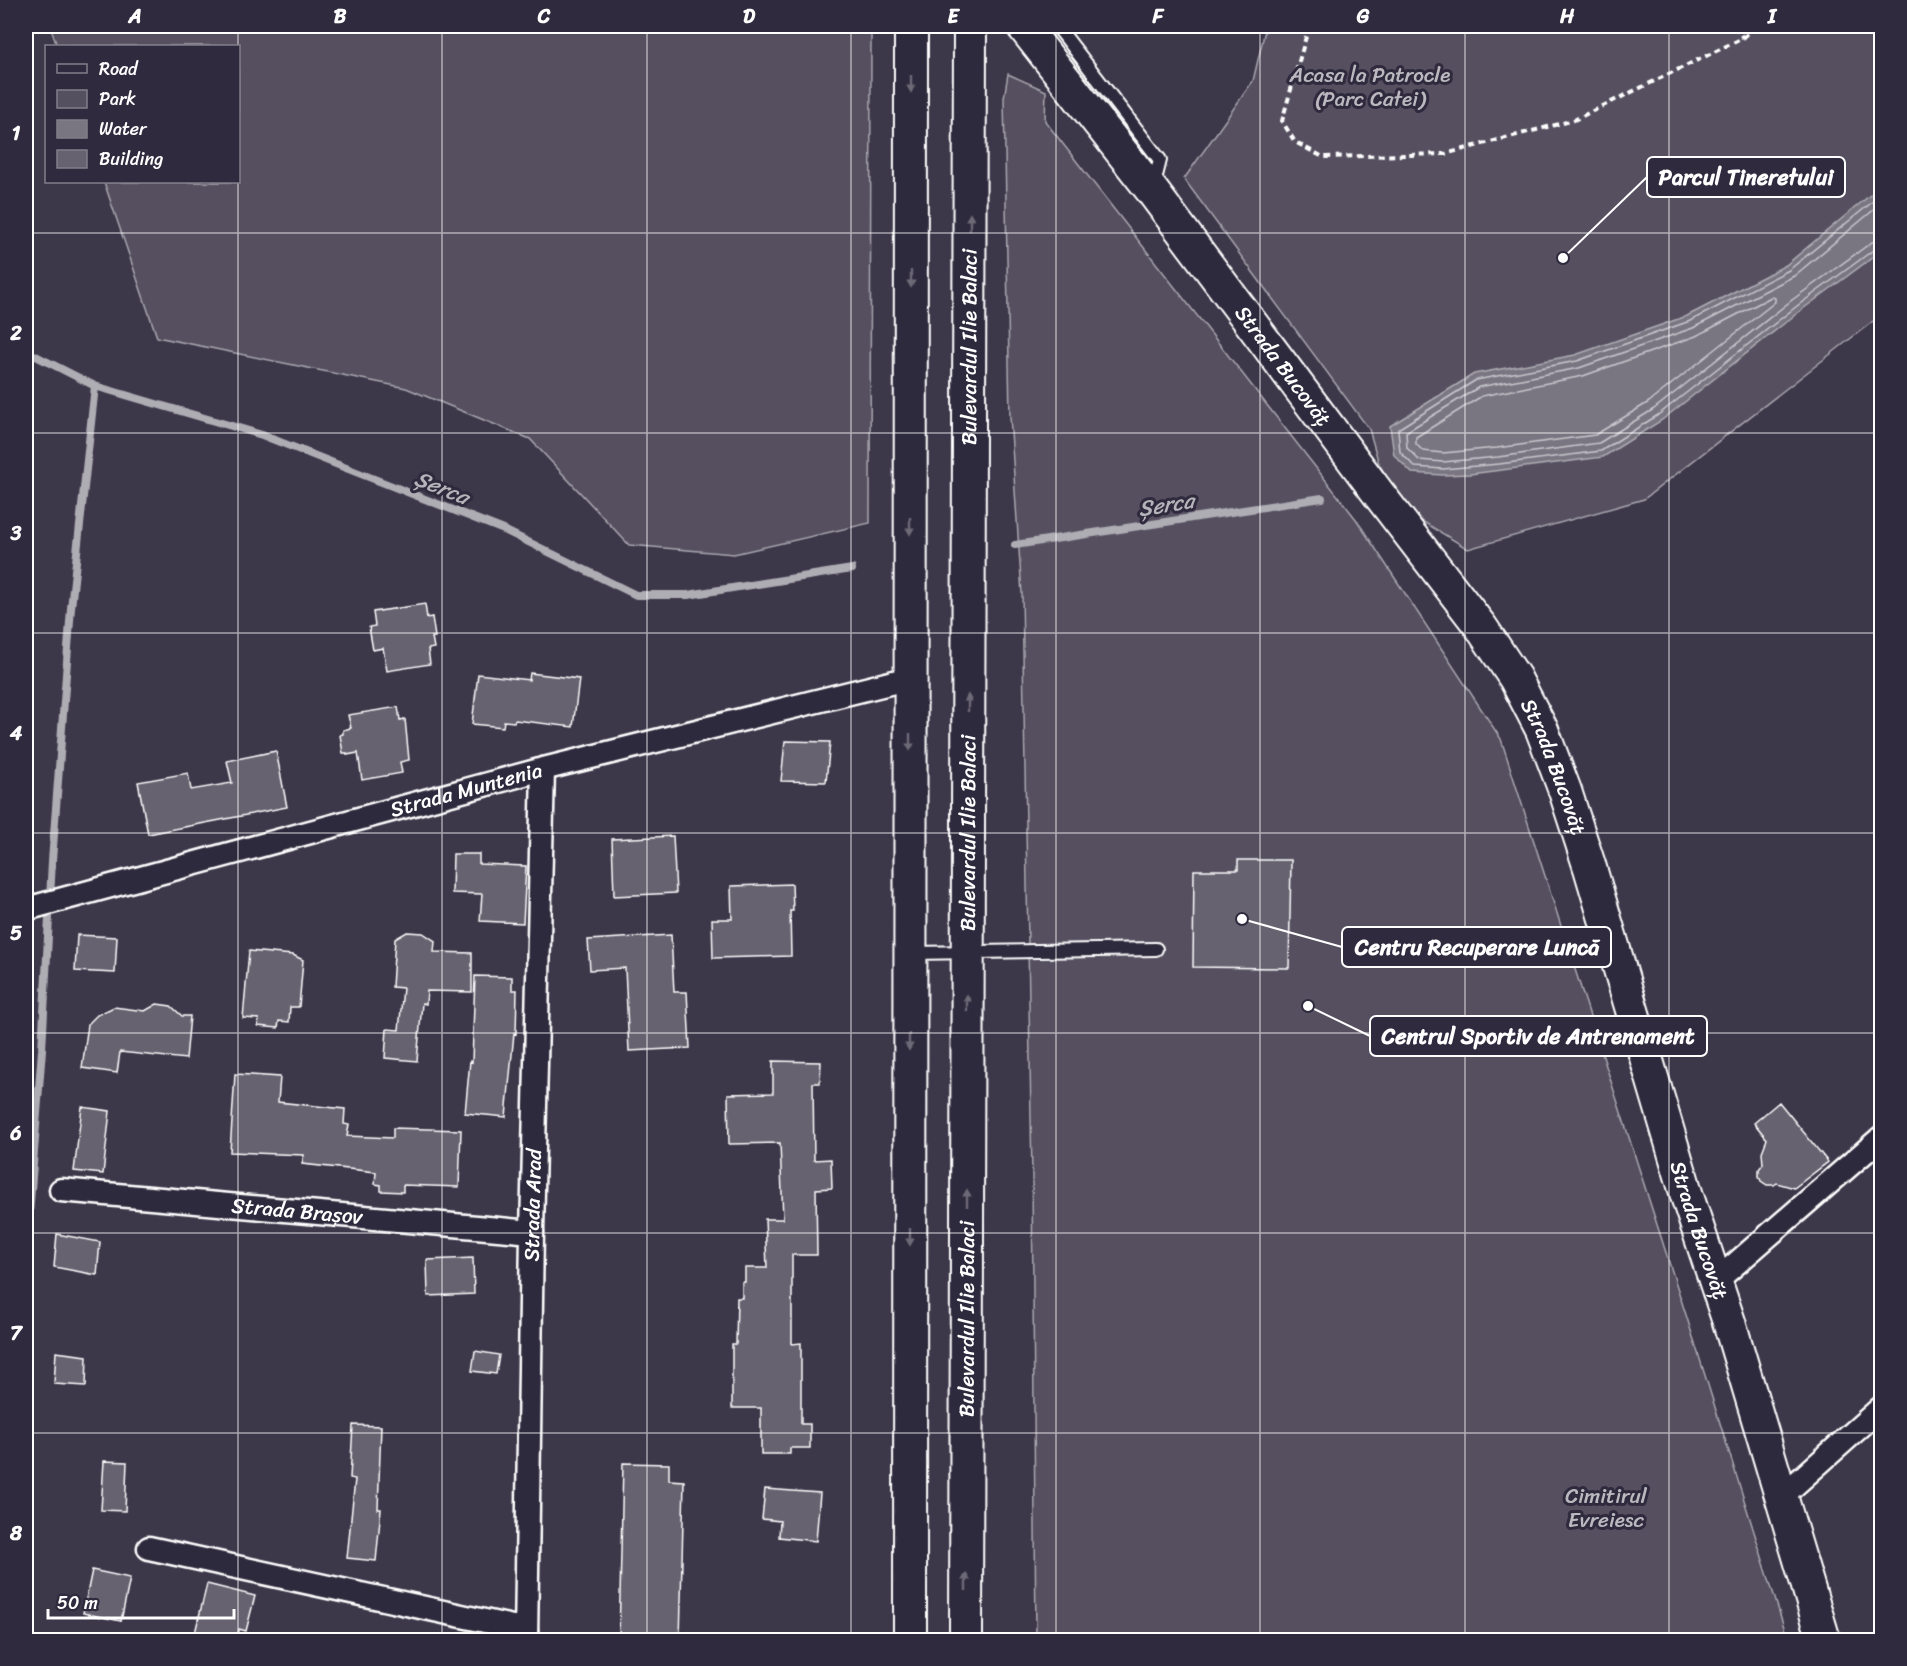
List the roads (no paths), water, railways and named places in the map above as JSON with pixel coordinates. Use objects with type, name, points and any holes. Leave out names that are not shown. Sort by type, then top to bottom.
[{"type":"main road","points":[[910,1641],[911,26]]},
{"type":"main road","name":"Bulevardul Ilie Balaci","points":[[966,1641],[970,26]]},
{"type":"main road","name":"Strada Bucovăț","points":[[1023,26],[1152,192],[1481,627],[1515,678],[1542,730],[1565,790],[1824,1641]]},
{"type":"street","name":"Strada Muntenia","points":[[26,909],[543,769],[910,678]]},
{"type":"street","name":"Strada Arad","points":[[526,1635],[532,1232],[543,769]]},
{"type":"street","points":[[1716,1281],[1881,1137]]},
{"type":"street","name":"Strada Brașov","points":[[61,1190],[532,1232]]},
{"type":"street","points":[[1781,1497],[1881,1407]]},
{"type":"street","points":[[149,1548],[526,1635]]},
{"type":"lane","points":[[1057,26],[1160,160],[1152,192]]},
{"type":"lane","points":[[909,953],[1155,949]]},
{"type":"water","points":[[1881,186],[1881,251],[1800,311],[1662,420],[1603,457],[1470,474],[1443,475],[1412,473],[1394,455],[1390,426],[1474,374],[1575,355],[1687,316],[1786,265]]},
{"type":"waterway","name":"Șerca","points":[[26,351],[95,386],[262,435],[504,530],[636,595],[688,595],[852,569]]},
{"type":"waterway","points":[[26,1253],[42,1050],[52,861],[71,608],[95,386]]},
{"type":"waterway","name":"Șerca","points":[[1015,545],[1322,498]]},
{"type":"place","name":"Parcul Tineretului","points":[[1563,258]]},
{"type":"place","name":"Centru Recuperare Luncă","points":[[1242,919]]},
{"type":"place","name":"Centrul Sportiv de Antrenament","points":[[1308,1006]]},
{"type":"park label","name":"Acasa la Patrocle (Parc Catei)","points":[[1370,87]]},
{"type":"park label","name":"Cimitirul Evreiesc","points":[[1606,1508]]}]
